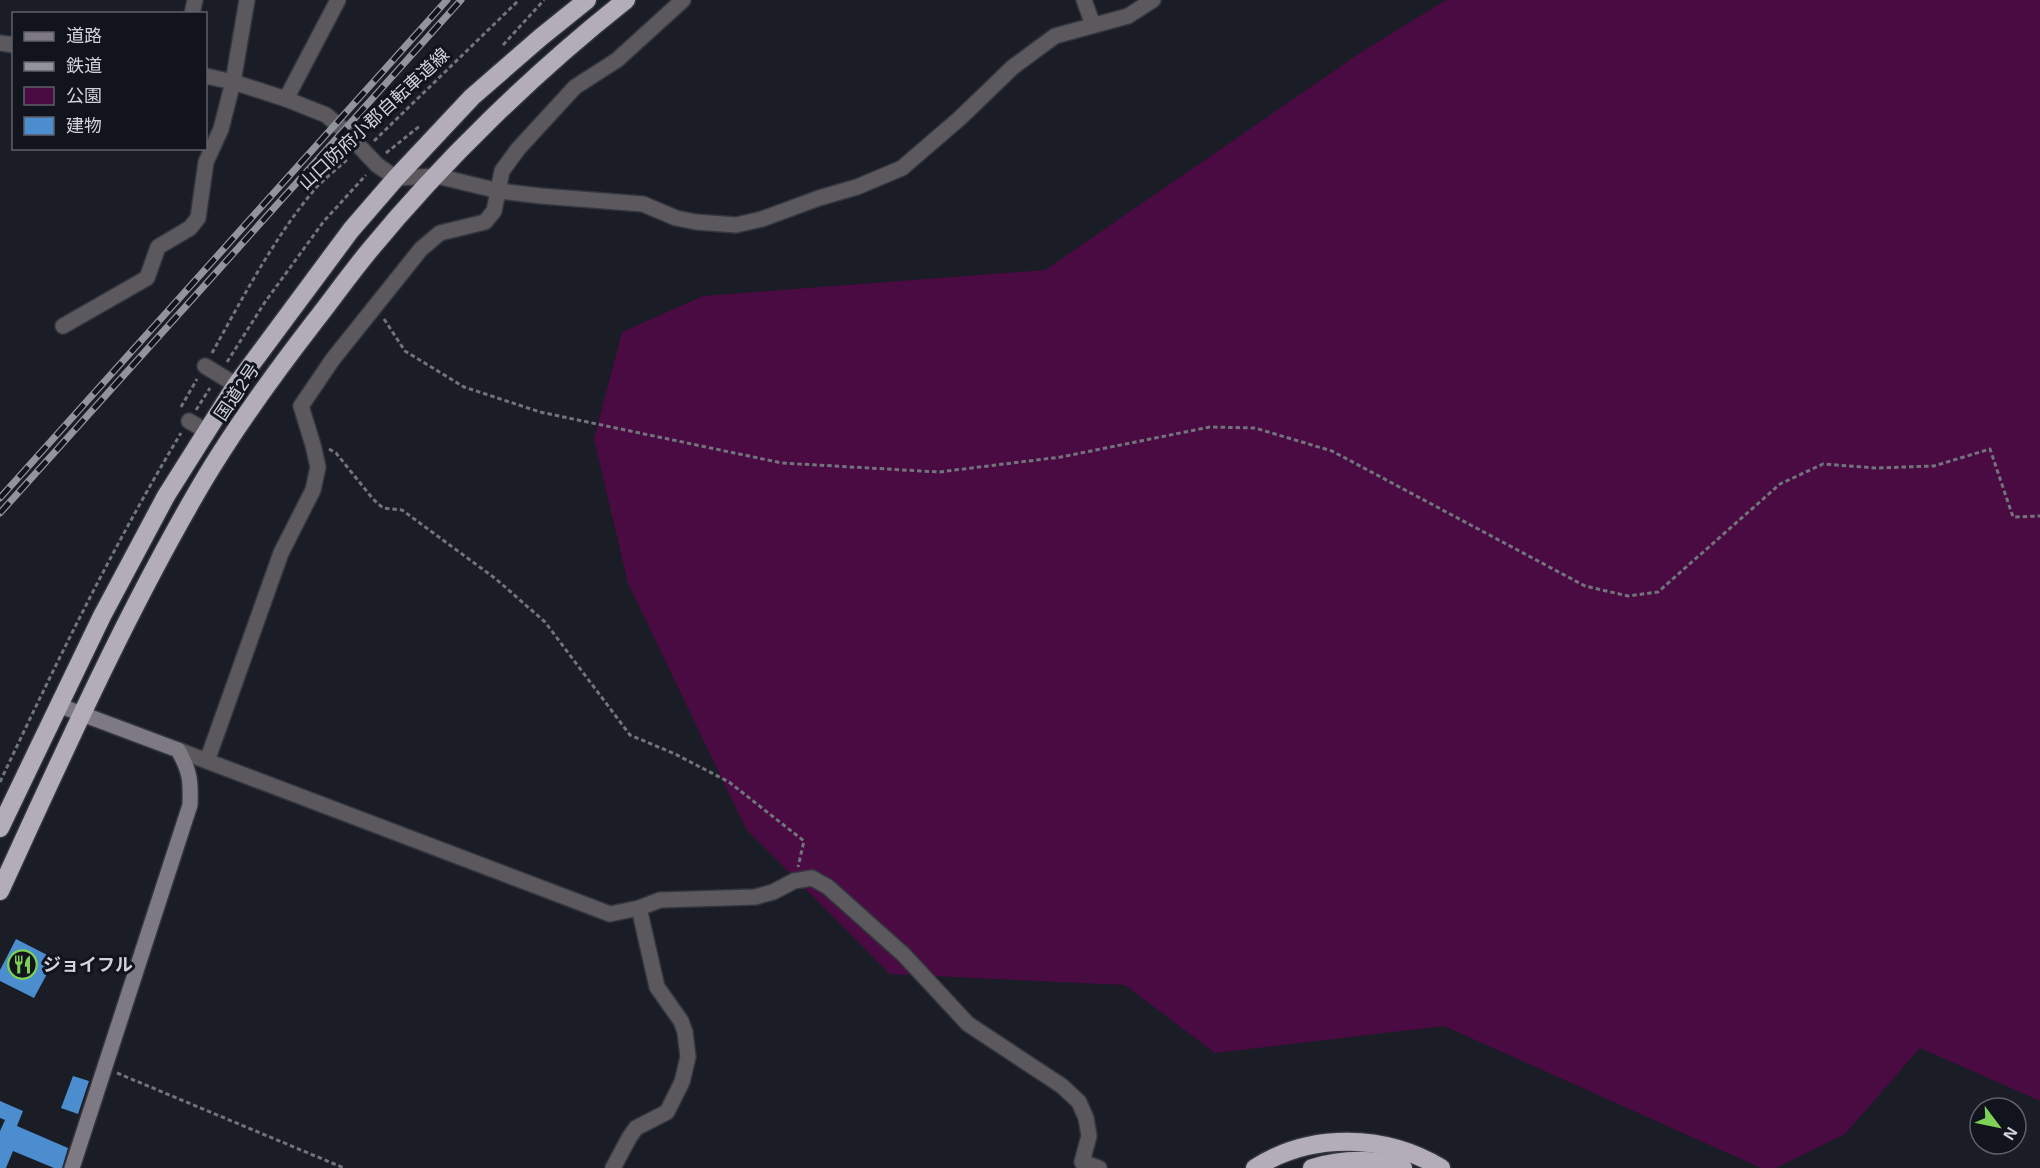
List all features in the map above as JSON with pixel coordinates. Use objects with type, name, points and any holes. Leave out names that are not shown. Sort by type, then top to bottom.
[{"type":"highway","name":"国道2号","points":[[0,828],[102,616],[150,526],[236,385],[351,230],[396,178],[472,97],[587,0]]},
{"type":"highway","name":"国道2号","points":[[0,891],[123,630],[202,484],[267,383],[369,250],[437,176],[510,102],[626,0]]},
{"type":"highway","points":[[1255,1168],[1305,1145],[1336,1142],[1383,1145],[1417,1156],[1442,1168]]},
{"type":"highway","points":[[1312,1168],[1328,1163],[1357,1160],[1387,1163],[1402,1168]]},
{"type":"street","points":[[63,326],[147,278],[158,247],[190,228],[198,218],[206,162],[221,129],[233,82],[247,0]]},
{"type":"street","points":[[286,99],[338,0]]},
{"type":"street","points":[[207,761],[281,553],[313,490],[318,467],[301,406],[333,359],[421,249],[440,233],[485,222],[494,211],[502,171],[518,149],[574,87],[617,60],[683,0]]},
{"type":"street","points":[[1084,0],[1093,25]]},
{"type":"street","points":[[207,76],[286,99],[326,115],[344,130],[377,165],[396,178],[437,176],[499,191],[643,204],[676,218],[736,225],[762,219],[819,198],[857,188],[902,168],[959,119],[1013,67],[1055,36],[1128,16],[1153,0]]},
{"type":"street","points":[[205,366],[236,385]]},
{"type":"street","points":[[189,421],[206,431]]},
{"type":"street","points":[[58,705],[610,914],[639,908],[660,900],[755,897],[773,892],[794,881],[812,878],[828,887],[904,955],[968,1024],[1062,1086],[1079,1102],[1086,1118],[1089,1136],[1082,1162],[1099,1168]]},
{"type":"street","points":[[72,1168],[190,805],[191,780],[187,765],[178,750]]},
{"type":"street","points":[[614,1168],[636,1128],[667,1112],[682,1082],[688,1057],[685,1032],[681,1021],[657,987],[639,908]]},
{"type":"path","name":"山口防府小郡自転車道線","points":[[189,421],[178,411],[254,278],[315,189],[360,149],[376,140],[519,0]]},
{"type":"path","points":[[375,305],[405,351],[464,387],[540,412],[782,462],[939,472],[1061,457],[1210,427],[1256,428],[1332,451],[1585,586],[1628,596],[1658,592],[1780,484],[1824,464],[1876,468],[1934,466],[1990,449],[2013,517],[2040,516]]},
{"type":"path","points":[[313,445],[336,453],[383,508],[402,510],[496,579],[545,622],[630,735],[675,754],[729,782],[804,841],[794,881]]},
{"type":"path","points":[[105,1067],[344,1168]]},
{"type":"green space","points":[[1446,0],[2040,0],[2040,1101],[1920,1048],[1845,1134],[1776,1168],[1761,1168],[1444,1026],[1215,1053],[1125,985],[890,974],[746,829],[628,583],[594,439],[622,332],[703,296],[1045,270],[1363,51]]},
{"type":"building","points":[[16,939],[55,959],[34,998],[0,981],[0,970]]},
{"type":"building","points":[[73,1076],[89,1081],[78,1114],[61,1108]]},
{"type":"building","points":[[0,1101],[23,1111],[17,1126],[68,1148],[62,1168],[54,1168],[13,1151],[6,1168],[0,1168],[0,1131],[5,1120],[0,1118]]},
{"type":"railway","points":[[0,498],[447,0]]},
{"type":"railway","points":[[0,513],[461,0]]},
{"type":"place","name":"ジョイフル","points":[[22,965]]}]
